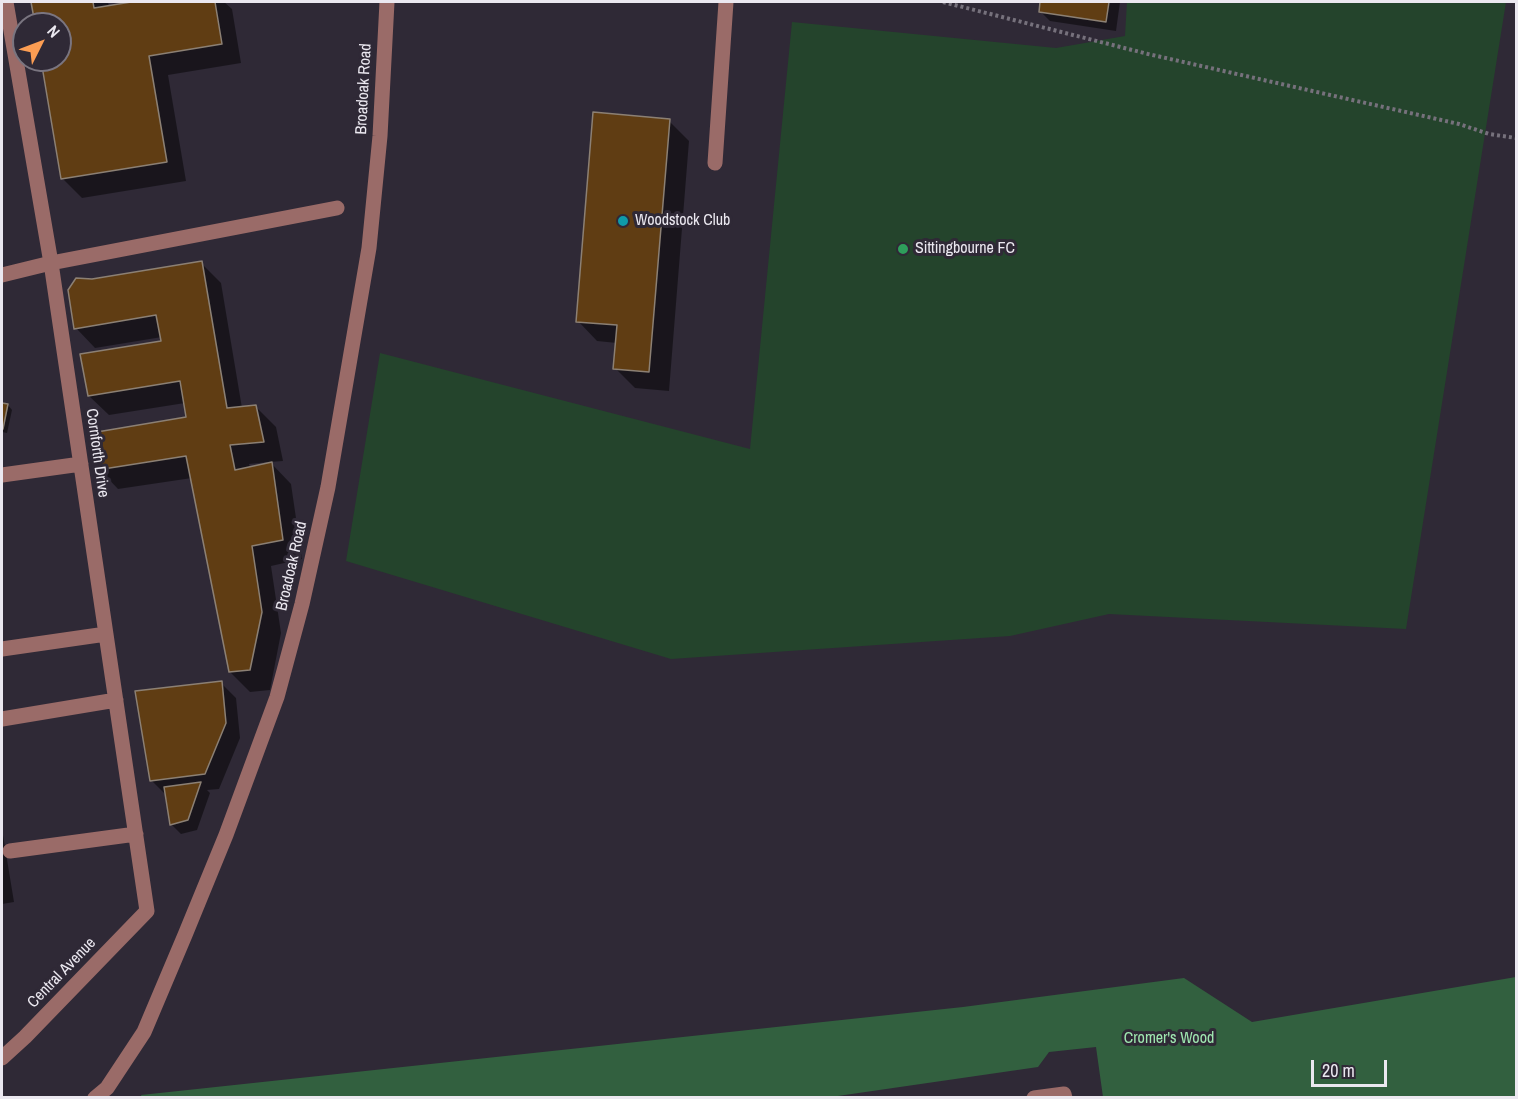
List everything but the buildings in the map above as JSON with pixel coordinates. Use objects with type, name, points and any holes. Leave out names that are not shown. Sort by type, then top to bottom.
[{"type":"street","name":"Cornforth Drive","points":[[6,2],[51,263],[147,910]]},
{"type":"street","name":"Broadoak Road","points":[[106,1094],[144,1032],[226,835],[277,697],[302,604],[328,487],[369,248],[380,136],[387,2]]},
{"type":"street","points":[[715,163],[726,2]]},
{"type":"street","points":[[2,275],[51,263],[337,208]]},
{"type":"street","points":[[2,474],[81,464]]},
{"type":"street","points":[[2,649],[106,634]]},
{"type":"street","points":[[2,719],[116,700]]},
{"type":"street","points":[[10,851],[136,834]]},
{"type":"street","name":"Central Avenue","points":[[2,1059],[147,910]]},
{"type":"street","points":[[1034,1098],[1064,1095],[1065,1098]]},
{"type":"path","points":[[943,2],[1148,54],[1459,124],[1489,134],[1516,138]]},
{"type":"green space","points":[[1127,2],[1506,2],[1406,629],[1109,614],[1010,636],[671,659],[346,561],[380,353],[750,449],[792,22],[1056,48],[1125,36]]},
{"type":"green space","name":"Cromer's Wood","points":[[1516,977],[1516,1097],[1103,1097],[1096,1047],[1049,1052],[1038,1067],[824,1098],[142,1098],[141,1095],[963,1007],[1184,978],[1252,1022]]},
{"type":"place","name":"Woodstock Club","points":[[623,221]]},
{"type":"place","name":"Sittingbourne FC","points":[[903,249]]}]
